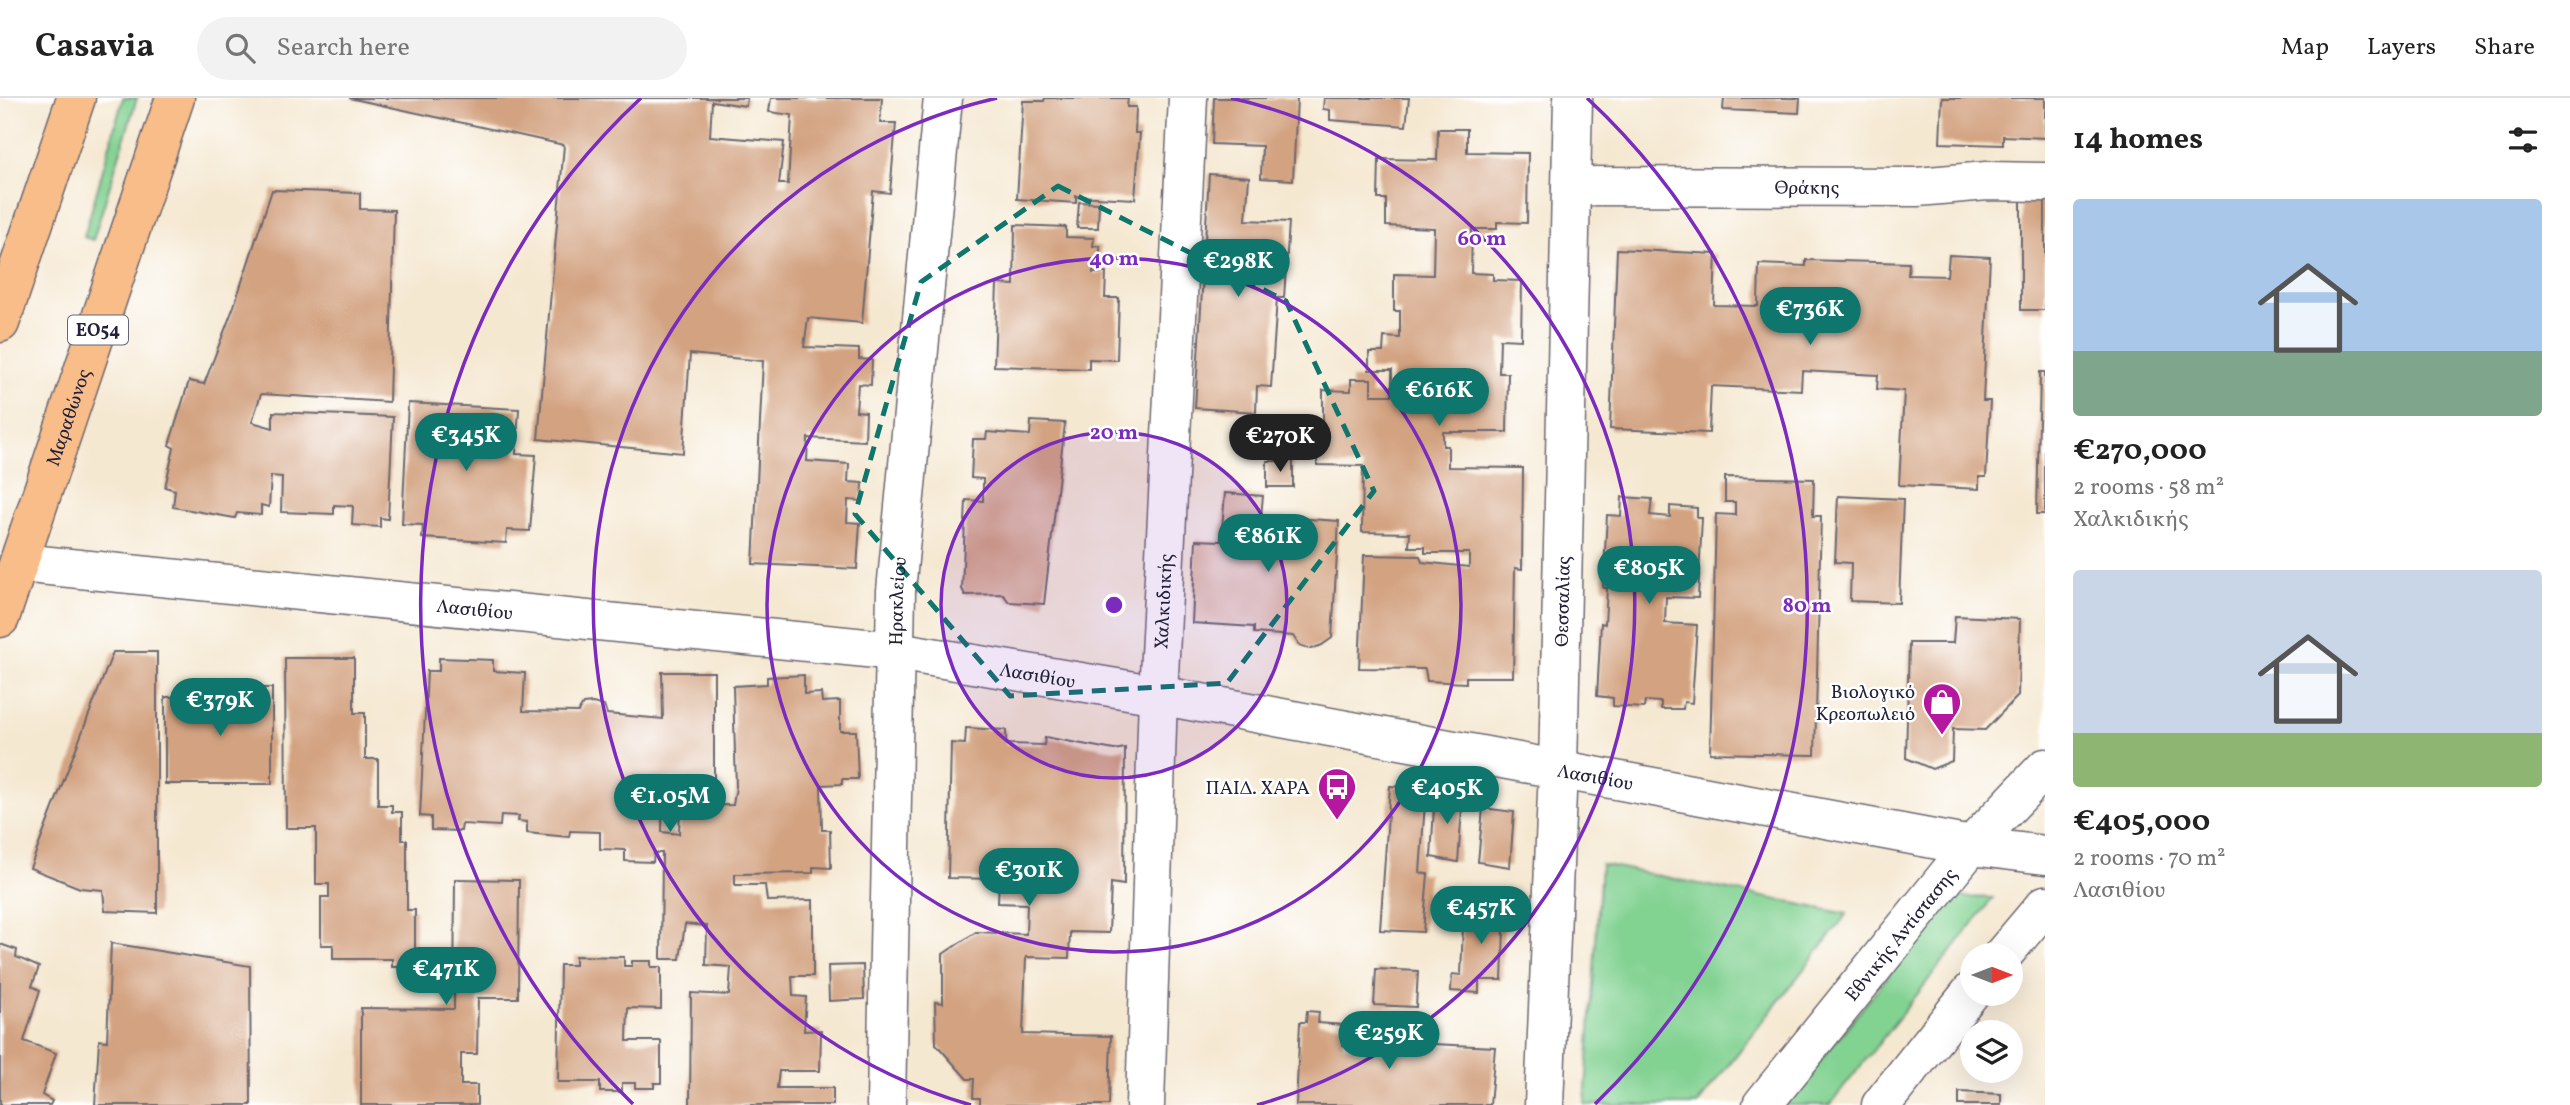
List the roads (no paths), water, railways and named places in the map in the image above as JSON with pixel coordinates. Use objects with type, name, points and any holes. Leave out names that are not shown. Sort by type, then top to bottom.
[{"type":"main road","points":[[0,323],[76,98]]},
{"type":"main road","name":"Μαραθώνος","points":[[0,618],[175,98]]},
{"type":"street","name":"Ηρακλείου","points":[[886,1105],[896,592],[943,98]]},
{"type":"street","name":"Χαλκιδικής","points":[[1144,1105],[1158,695],[1188,98]]},
{"type":"street","name":"Θεσσαλίας","points":[[1544,1105],[1558,769],[1573,98]]},
{"type":"street","name":"Θράκης","points":[[1570,186],[1917,187],[1987,181],[2045,182]]},
{"type":"street","name":"Λασιθίου","points":[[20,562],[896,651],[1158,695],[1971,846],[2045,855]]},
{"type":"street","name":"Εθνικής Αντίστασης","points":[[1762,1105],[1971,846],[2045,768]]},
{"type":"street","points":[[2013,943],[2045,905]]},
{"type":"street","points":[[1881,1105],[1960,1006]]},
{"type":"place","name":"Βιολογικό Κρεοπωλειό","points":[[1942,736]]},
{"type":"place","name":"ΠΑΙΔ. ΧΑΡΑ","points":[[1337,821]]}]
